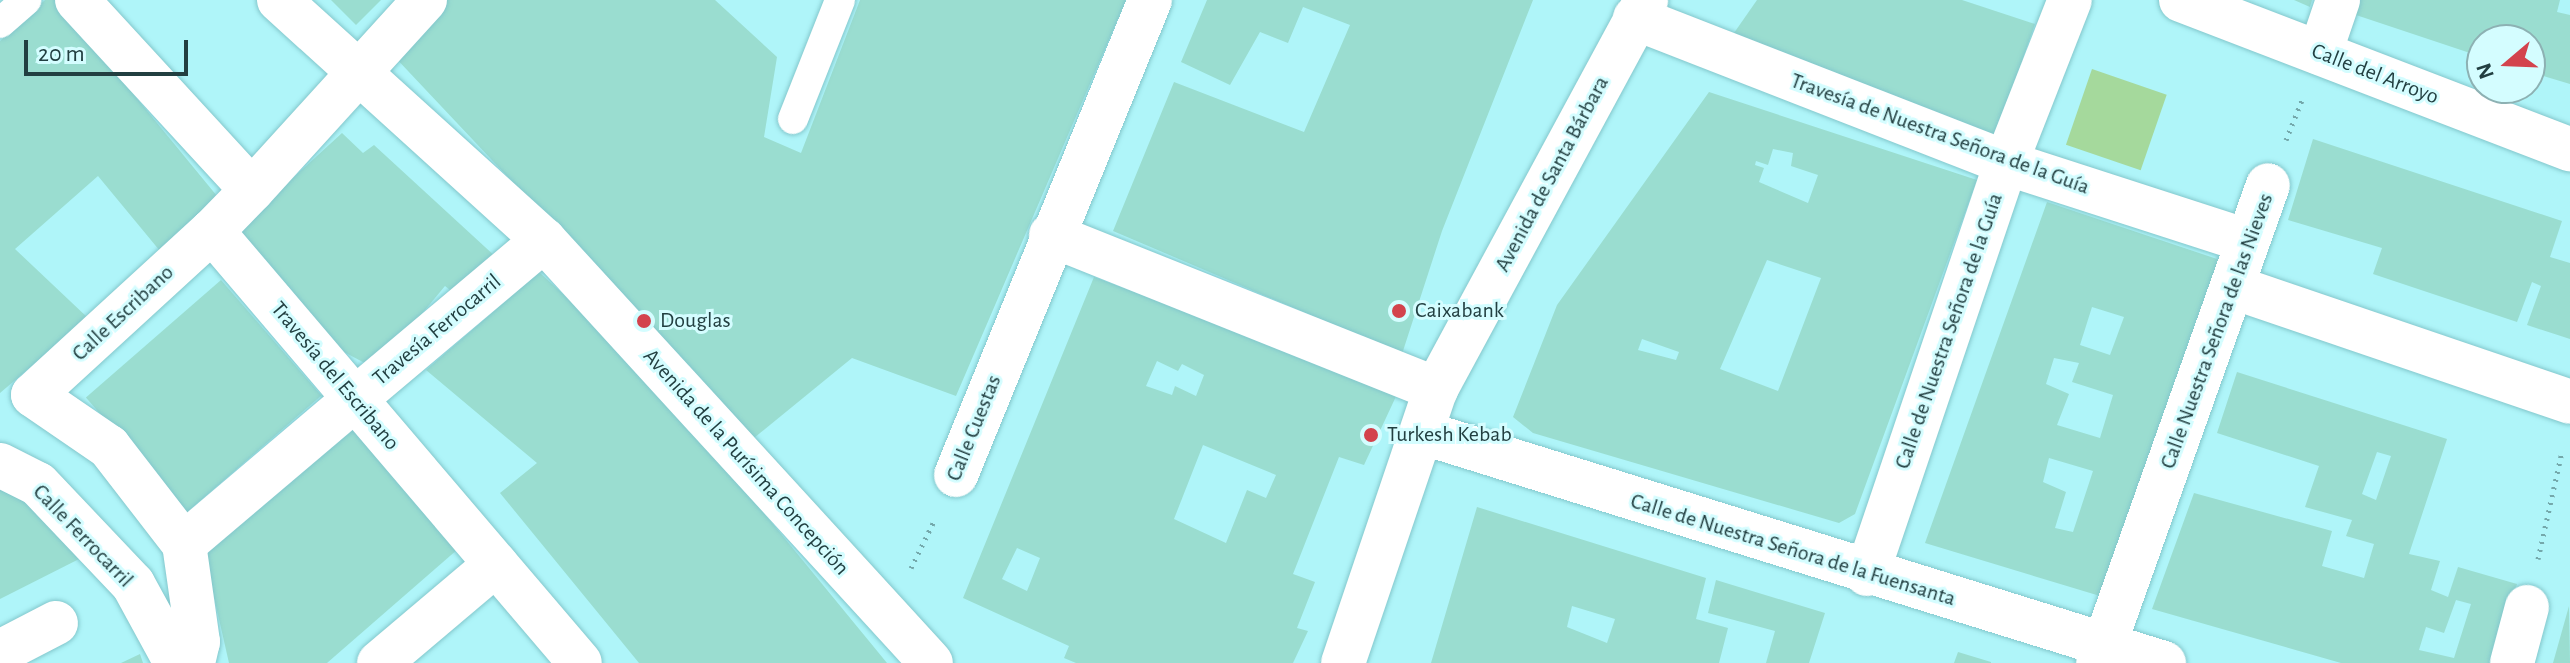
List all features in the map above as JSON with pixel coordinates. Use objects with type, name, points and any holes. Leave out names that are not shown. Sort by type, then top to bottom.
[{"type":"street","points":[[77,0],[252,190]]},
{"type":"street","name":"Avenida de la Purísima Concepción","points":[[279,0],[355,74],[544,240],[931,663]]},
{"type":"street","points":[[212,231],[425,0]]},
{"type":"street","name":"Calle Cuestas","points":[[956,475],[1051,235],[1150,0]]},
{"type":"street","name":"Calle de Nuestra Señora de la Guía","points":[[1867,574],[2006,163],[2070,0]]},
{"type":"street","name":"Calle del Arroyo","points":[[2181,0],[2570,149]]},
{"type":"street","points":[[2320,53],[2338,0]]},
{"type":"street","name":"Travesía de Nuestra Señora de la Guía","points":[[1641,9],[2006,163],[2248,241]]},
{"type":"street","name":"Avenida de Santa Bárbara","points":[[1343,663],[1424,433],[1436,389],[1641,9]]},
{"type":"street","name":"Calle Nuestra Señora de las Nieves","points":[[2101,654],[2268,185]]},
{"type":"street","name":"Calle Escribano","points":[[184,544],[109,447],[33,395],[212,231]]},
{"type":"street","name":"Travesía del Escribano","points":[[212,231],[580,663]]},
{"type":"street","points":[[1051,235],[1436,389]]},
{"type":"street","name":"Travesía Ferrocarril","points":[[184,544],[544,240]]},
{"type":"street","points":[[2233,287],[2570,402]]},
{"type":"street","name":"Calle de Nuestra Señora de la Fuensanta","points":[[1424,433],[1867,574],[2101,654],[2164,663]]},
{"type":"street","name":"Calle Ferrocarril","points":[[0,465],[38,484],[133,584],[176,663]]},
{"type":"street","points":[[184,544],[198,642],[193,663]]},
{"type":"street","points":[[379,663],[496,564]]},
{"type":"street","points":[[2512,663],[2527,607]]},
{"type":"street","points":[[0,652],[56,623]]},
{"type":"lane","points":[[0,23],[26,0]]},
{"type":"lane","points":[[793,119],[840,0]]},
{"type":"path","name":"Calle Nuestra Señora de las Nieves","points":[[2268,185],[2320,53]]},
{"type":"path","points":[[2527,607],[2563,446]]},
{"type":"path","name":"Calle Cuestas","points":[[887,617],[956,475]]},
{"type":"green space","points":[[2092,69],[2167,95],[2141,170],[2066,145]]},
{"type":"building","points":[[45,0],[56,0],[217,196],[160,251],[98,176],[15,249],[88,318],[0,393],[0,41]]},
{"type":"building","points":[[331,0],[381,0],[356,25]]},
{"type":"building","points":[[445,0],[715,0],[777,57],[764,137],[801,153],[860,0],[1126,0],[956,396],[852,358],[754,438],[392,54]]},
{"type":"building","points":[[1207,0],[1533,0],[1442,231],[1402,354],[1113,231],[1174,82],[1304,132],[1350,25],[1303,7],[1288,43],[1260,32],[1230,85],[1181,62]]},
{"type":"building","points":[[1757,0],[1962,0],[2035,24],[1996,136],[1727,43]]},
{"type":"building","points":[[2294,0],[2312,0],[2310,7]]},
{"type":"building","points":[[2358,0],[2560,0],[2557,12],[2570,15],[2570,84],[2546,77],[2546,24],[2466,24],[2466,52],[2353,14]]},
{"type":"building","points":[[1709,92],[1977,180],[1855,514],[1839,523],[1533,433],[1513,417],[1557,305]],"holes":[[[1773,149],[1793,153],[1791,166],[1818,175],[1808,203],[1759,182],[1764,168],[1755,165],[1756,161],[1768,165]],[[1767,260],[1821,278],[1778,391],[1720,369]],[[1642,339],[1679,352],[1676,360],[1638,350]]]},
{"type":"building","points":[[342,133],[363,153],[374,145],[497,258],[460,298],[445,286],[376,369],[327,343],[234,232]]},
{"type":"building","points":[[2313,139],[2562,221],[2550,257],[2570,263],[2570,339],[2527,325],[2541,286],[2532,282],[2517,322],[2373,274],[2382,248],[2288,220]]},
{"type":"building","points":[[2047,202],[2226,262],[2110,599],[1925,543]],"holes":[[[2092,307],[2124,317],[2110,355],[2080,345]],[[2054,358],[2079,363],[2072,382],[2113,395],[2100,438],[2057,425],[2069,394],[2046,384]],[[2049,458],[2093,471],[2073,532],[2055,528],[2066,492],[2043,482]]]},
{"type":"building","points":[[539,272],[648,372],[887,663],[639,663],[500,493],[537,463],[426,370]]},
{"type":"building","points":[[1094,277],[1399,390],[1364,465],[1339,457],[1293,574],[1315,582],[1297,628],[1308,631],[1293,663],[1076,663],[1064,658],[1069,646],[963,598]],"holes":[[[1157,361],[1178,371],[1182,364],[1204,375],[1196,396],[1175,386],[1172,395],[1146,386]],[[1203,445],[1276,475],[1266,498],[1247,490],[1226,543],[1174,519]],[[1017,548],[1040,558],[1027,591],[1002,579]]]},
{"type":"building","points":[[221,280],[321,395],[186,513],[86,397]]},
{"type":"building","points":[[2237,372],[2447,439],[2409,554],[2440,561],[2431,590],[2448,597],[2458,567],[2517,584],[2493,663],[2341,663],[2152,609],[2194,493],[2332,531],[2322,566],[2364,578],[2374,544],[2346,536],[2352,520],[2305,507],[2319,466],[2217,433]],"holes":[[[2377,452],[2391,456],[2376,500],[2362,494]],[[2456,600],[2471,604],[2454,658],[2419,650],[2426,627],[2444,633]]]},
{"type":"building","points":[[349,423],[458,549],[327,663],[229,663],[203,549]]},
{"type":"building","points":[[0,480],[89,554],[0,599]]},
{"type":"building","points":[[1477,507],[1706,578],[1696,619],[1728,628],[1719,663],[1431,663]],"holes":[[[1572,606],[1615,619],[1607,643],[1567,627]]]},
{"type":"building","points":[[1716,580],[1825,613],[1809,663],[1766,663],[1775,631],[1708,613]]},
{"type":"building","points":[[2569,606],[2570,663],[2553,663]]},
{"type":"building","points":[[1958,652],[1991,662],[1991,663],[1954,663]]},
{"type":"building","points":[[140,654],[143,663],[121,663]]},
{"type":"place","name":"Caixabank","points":[[1399,311]]},
{"type":"place","name":"Douglas","points":[[644,321]]},
{"type":"place","name":"Turkesh Kebab","points":[[1371,435]]}]
